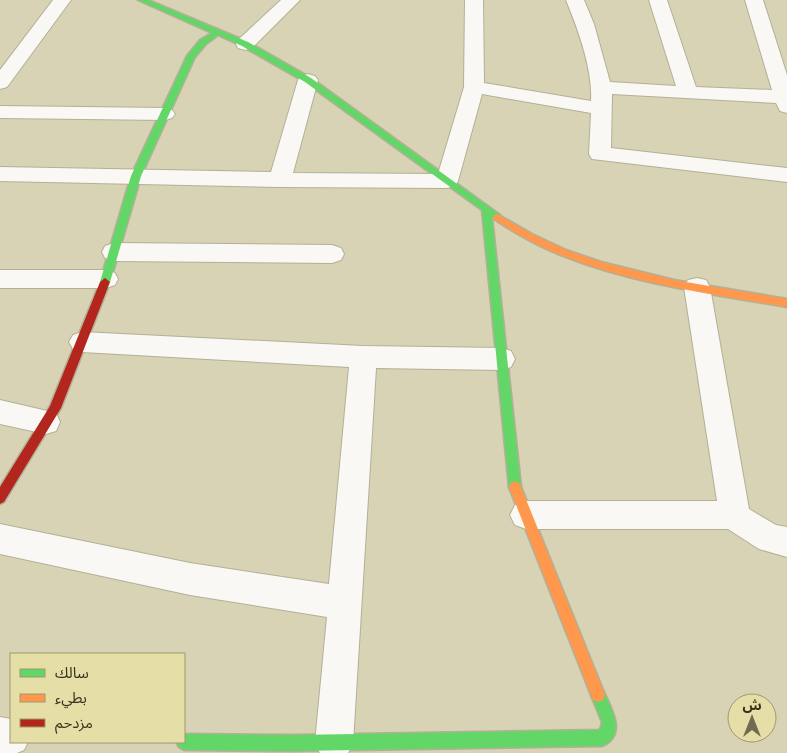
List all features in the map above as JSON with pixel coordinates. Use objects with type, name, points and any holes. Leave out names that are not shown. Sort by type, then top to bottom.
[{"type":"street","points":[[0,83],[9,60],[62,0]]},
{"type":"street","points":[[144,0],[245,44],[308,80],[518,232],[581,259],[644,277],[787,303]]},
{"type":"street","points":[[245,44],[291,0]]},
{"type":"street","points":[[447,180],[474,87],[474,0]]},
{"type":"street","points":[[575,0],[585,24],[602,88],[600,154],[787,175]]},
{"type":"street","points":[[658,0],[688,93]]},
{"type":"street","points":[[602,88],[688,93],[784,91],[754,0]]},
{"type":"street","points":[[0,498],[55,408],[106,280],[136,176],[191,56],[203,42],[216,33]]},
{"type":"street","points":[[280,180],[308,80]]},
{"type":"street","points":[[474,87],[601,109]]},
{"type":"street","points":[[0,112],[165,114]]},
{"type":"street","points":[[0,174],[280,180],[447,180]]},
{"type":"street","points":[[185,742],[295,748],[334,743],[602,738],[610,730],[609,722],[515,487],[486,208]]},
{"type":"street","points":[[114,252],[332,254]]},
{"type":"street","points":[[0,279],[106,280]]},
{"type":"street","points":[[697,286],[735,515]]},
{"type":"street","points":[[82,342],[363,357],[501,359]]},
{"type":"street","points":[[334,743],[363,357]]},
{"type":"street","points":[[0,412],[46,422]]},
{"type":"street","points":[[526,514],[735,515],[770,538],[787,542]]},
{"type":"street","points":[[0,539],[190,579],[344,602]]},
{"type":"traffic: fast","points":[[142,0],[245,44],[308,80],[497,217]]},
{"type":"traffic: fast","points":[[105,282],[136,176],[191,56],[203,42],[217,33]]},
{"type":"traffic: fast","points":[[486,208],[515,487]]},
{"type":"traffic: fast","points":[[185,742],[295,743],[602,738],[609,730],[609,722],[598,695]]},
{"type":"traffic: slow","points":[[497,217],[529,237],[563,253],[599,265],[674,284],[787,303]]},
{"type":"traffic: slow","points":[[515,487],[598,695]]},
{"type":"traffic: jam","points":[[0,498],[55,408],[105,282]]}]
